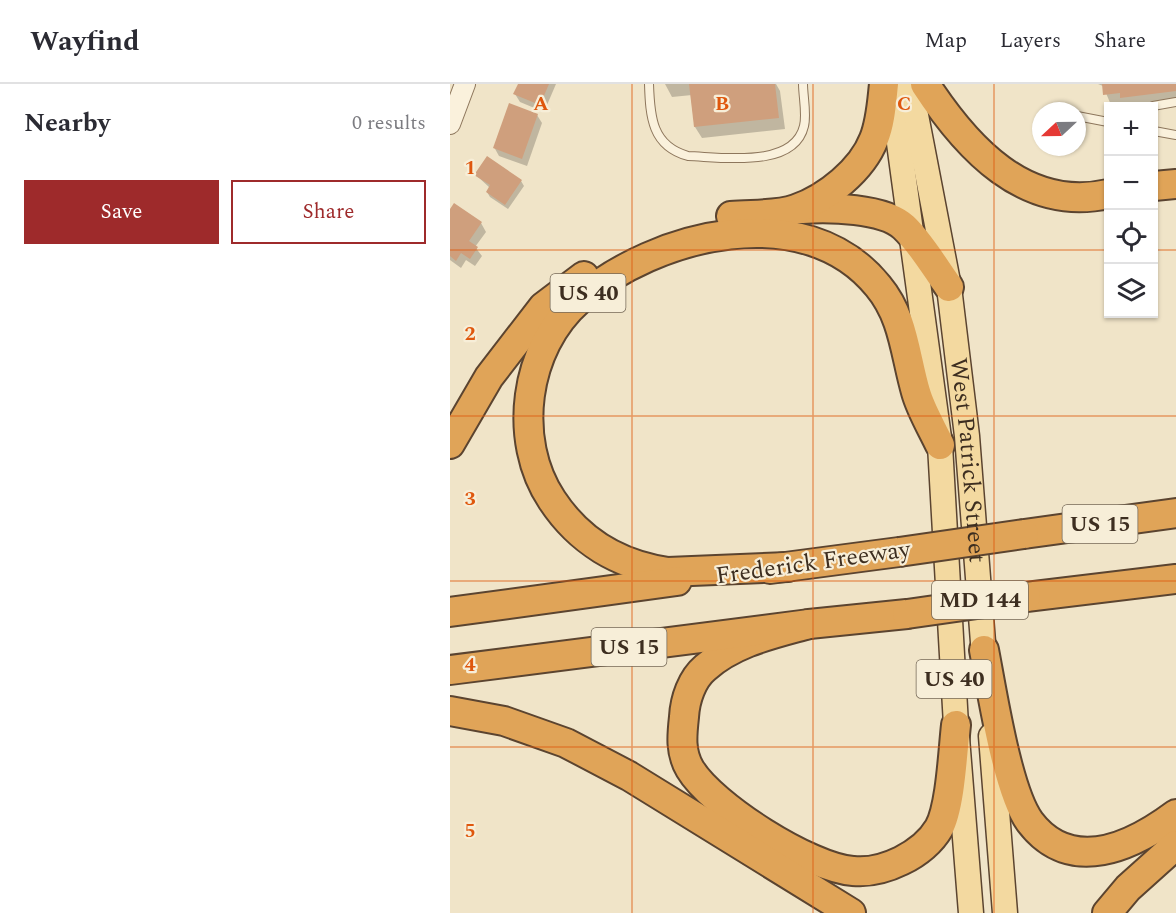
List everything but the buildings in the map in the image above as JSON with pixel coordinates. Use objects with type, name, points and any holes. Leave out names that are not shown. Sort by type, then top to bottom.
[{"type":"highway","points":[[795,209],[822,195],[844,179],[866,154],[879,122],[884,84]]},
{"type":"highway","points":[[925,84],[961,134],[989,162],[1015,180],[1060,196],[1104,194]]},
{"type":"highway","points":[[1158,186],[1176,184]]},
{"type":"highway","points":[[450,444],[489,377],[543,307],[596,267],[666,235],[716,218],[836,206],[875,214],[904,226],[949,287]]},
{"type":"highway","name":"US 40","points":[[788,567],[668,572],[651,570],[600,550],[585,539],[558,509],[548,495],[534,459],[528,425],[529,401],[537,363],[544,348],[577,302],[604,281],[627,268],[695,241],[749,232],[771,232],[798,236],[823,244],[861,267],[890,302],[904,337],[916,394],[940,445]]},
{"type":"highway","name":"Frederick Freeway","points":[[450,612],[1176,513]]},
{"type":"highway","name":"US 15","points":[[450,670],[1026,597],[1169,582]]},
{"type":"highway","points":[[809,624],[745,642],[705,668],[690,688],[684,710],[683,753],[702,787],[729,810],[781,843],[837,869],[854,871],[893,865],[922,845],[939,828],[946,805],[956,725]]},
{"type":"highway","points":[[984,650],[1001,734],[1019,802],[1030,822],[1047,838],[1066,848],[1105,851],[1140,839],[1176,814]]},
{"type":"highway","points":[[450,711],[504,722],[566,743],[629,776],[851,913]]},
{"type":"highway","points":[[1107,913],[1128,888],[1176,844]]},
{"type":"main road","name":"West Patrick Street","points":[[891,84],[914,240],[940,445],[956,725],[971,913]]},
{"type":"main road","name":"West Patrick Street","points":[[910,84],[949,287],[967,436],[1005,913]]},
{"type":"street","points":[[450,124],[465,84]]},
{"type":"lane","points":[[648,84],[650,114],[655,131],[663,143],[676,153],[688,156],[765,158],[783,152],[798,137],[804,126],[802,84]]},
{"type":"lane","points":[[1158,105],[1176,102]]},
{"type":"lane","points":[[1086,118],[1104,121]]},
{"type":"lane","points":[[1158,132],[1176,135]]}]
